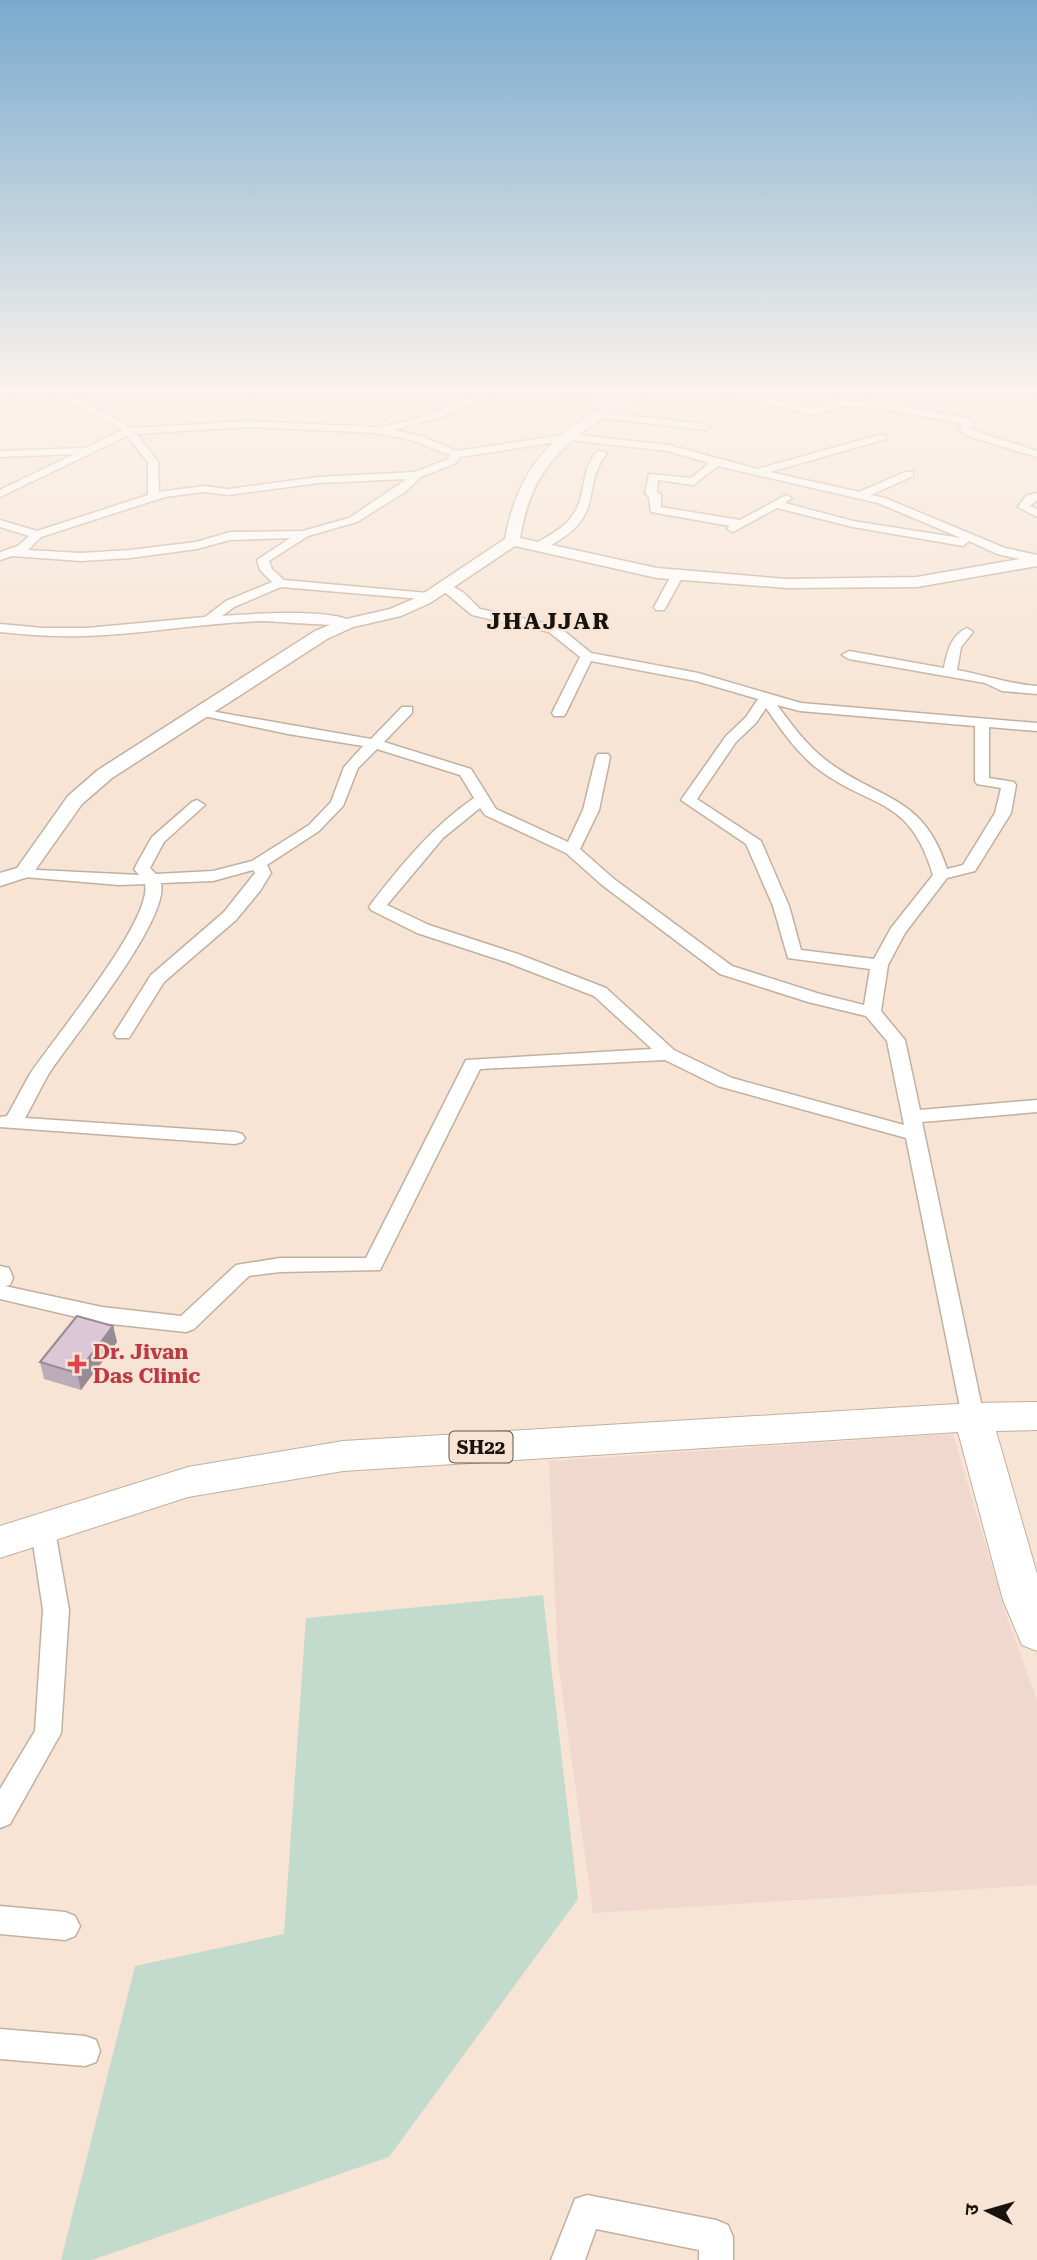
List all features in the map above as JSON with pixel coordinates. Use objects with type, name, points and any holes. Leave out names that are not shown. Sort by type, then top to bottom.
[{"type":"main road","points":[[1037,1416],[973,1417],[1024,1600],[1037,1633]]},
{"type":"main road","name":"SH22","points":[[0,1542],[188,1482],[343,1456],[973,1417]]},
{"type":"street","points":[[5,555],[22,549],[37,535],[147,498]]},
{"type":"street","points":[[5,555],[81,557],[130,554],[197,545],[230,537],[304,534],[353,520],[387,498]]},
{"type":"street","points":[[512,541],[515,518],[524,498]]},
{"type":"street","points":[[542,545],[568,530],[585,505],[586,498]]},
{"type":"street","points":[[655,498],[654,510],[743,524]]},
{"type":"street","points":[[730,531],[786,498]]},
{"type":"street","points":[[875,498],[988,546]]},
{"type":"street","points":[[1030,498],[1024,507],[1037,514]]},
{"type":"street","points":[[776,504],[853,524],[988,546],[1037,560]]},
{"type":"street","points":[[0,523],[37,535]]},
{"type":"street","points":[[281,583],[266,570],[263,559],[304,534]]},
{"type":"street","points":[[24,872],[75,800],[105,774],[321,635],[348,623],[395,613],[428,597],[512,541],[542,545],[643,570],[873,584],[974,574],[1037,560]]},
{"type":"street","points":[[660,607],[678,574]]},
{"type":"street","points":[[210,619],[230,604],[281,583],[428,597]]},
{"type":"street","points":[[444,586],[460,596],[476,612],[553,629],[587,656],[698,677],[765,698],[825,710],[1037,727]]},
{"type":"street","points":[[0,628],[28,633],[77,634],[210,619],[300,618],[348,623]]},
{"type":"street","points":[[950,674],[955,647],[967,632]]},
{"type":"street","points":[[849,655],[989,680],[1002,687],[1037,690]]},
{"type":"street","points":[[559,713],[587,656]]},
{"type":"street","points":[[765,698],[818,762],[854,787],[897,804],[925,830],[935,850],[941,875]]},
{"type":"street","points":[[765,698],[751,720],[731,739],[689,800],[753,841],[781,906],[794,954],[879,965]]},
{"type":"street","points":[[0,880],[24,872],[118,880],[213,876],[258,864],[314,828],[338,803],[351,767],[407,710]]},
{"type":"street","points":[[204,712],[289,730],[376,744],[466,772],[490,812],[572,850],[608,883],[726,970],[814,998],[872,1012],[896,1040],[973,1417]]},
{"type":"street","points":[[872,1012],[879,965],[897,932],[941,875],[970,868],[1003,813],[1009,785],[982,781],[982,723]]},
{"type":"street","points":[[572,850],[592,810],[603,757]]},
{"type":"street","points":[[482,799],[457,814],[421,851],[377,907],[423,929],[512,958],[600,992],[668,1054],[724,1082],[827,1112],[915,1126],[1037,1106]]},
{"type":"street","points":[[7,1122],[109,977],[145,918],[155,892],[152,879],[142,869],[158,840],[197,805]]},
{"type":"street","points":[[124,1034],[157,979],[212,933],[254,888],[263,873],[258,864]]},
{"type":"street","points":[[0,1292],[102,1315],[186,1324],[243,1270],[280,1265],[373,1265],[473,1064],[668,1054]]},
{"type":"street","points":[[7,1122],[235,1138]]},
{"type":"street","points":[[0,1815],[48,1732],[55,1610],[43,1530]]},
{"type":"street","points":[[0,1920],[65,1926]]},
{"type":"street","points":[[0,2044],[85,2051]]},
{"type":"street","points":[[568,2260],[587,2211],[716,2237],[716,2260]]},
{"type":"shaded area","points":[[953,1434],[1005,1611],[1037,1701],[1037,1885],[593,1913],[558,1662],[549,1461]]},
{"type":"green space","points":[[543,1595],[578,1899],[389,2157],[92,2260],[61,2260],[135,1966],[284,1934],[306,1618]]},
{"type":"building","points":[[77,1316],[113,1326],[77,1373],[40,1362]]},
{"type":"place","name":"Dr. Jivan Das Clinic","points":[[77,1364]]},
{"type":"district","name":"JHAJJAR","points":[[549,621]]}]
